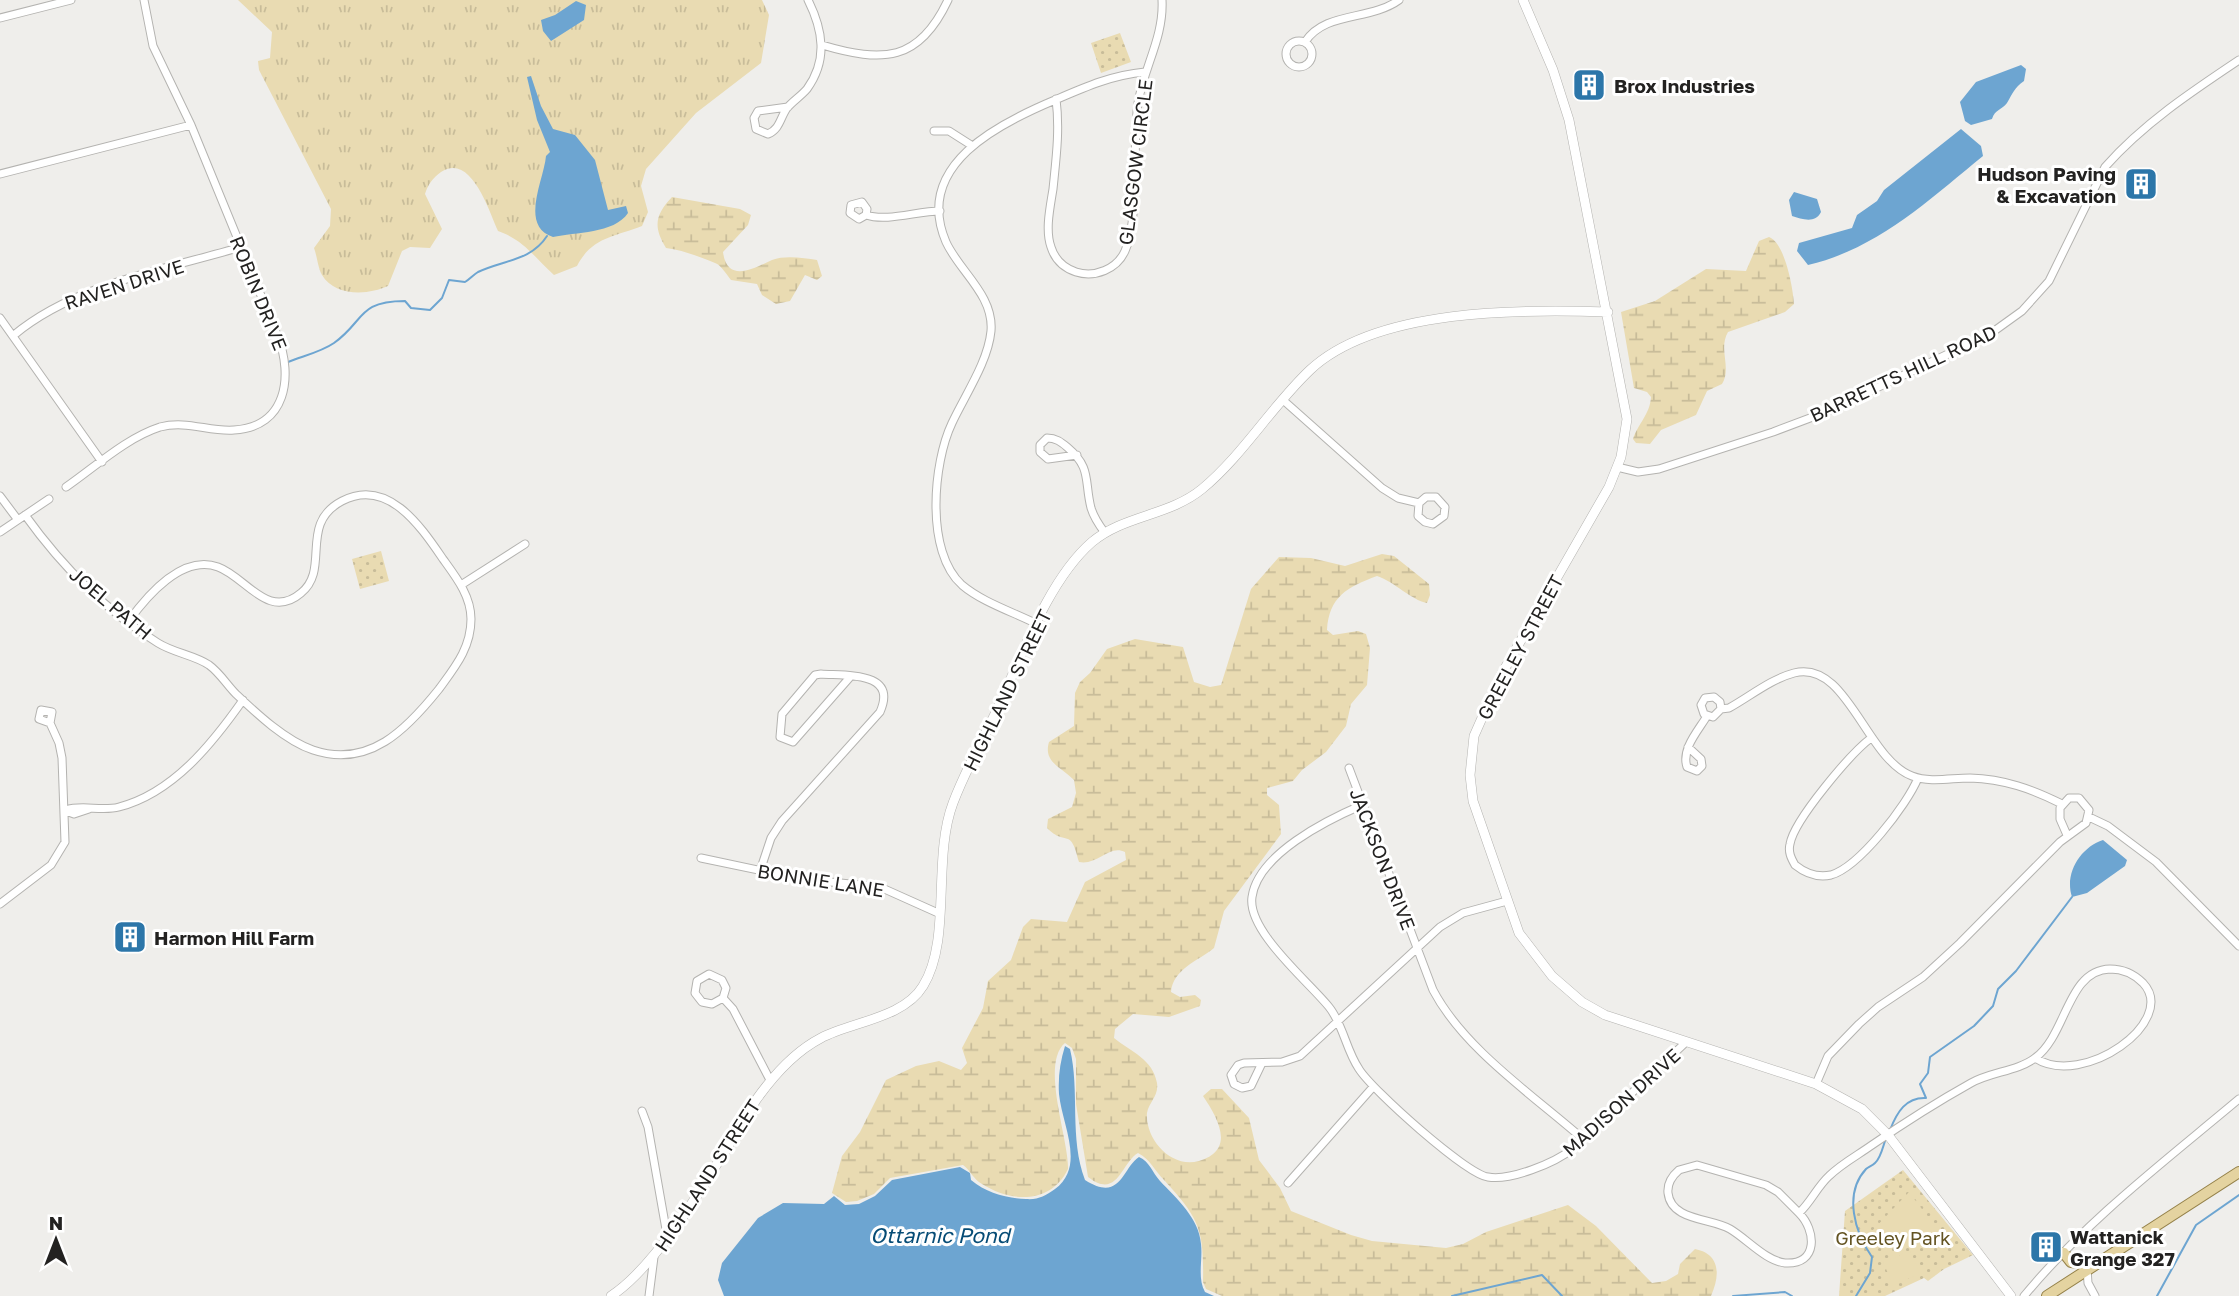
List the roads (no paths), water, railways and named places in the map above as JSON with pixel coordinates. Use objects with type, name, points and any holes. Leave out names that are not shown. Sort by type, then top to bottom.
[{"type":"main road","points":[[2047,1296],[2239,1172]]},
{"type":"main road","points":[[2064,1252],[2071,1262],[2090,1267]]},
{"type":"street","points":[[0,18],[71,0]]},
{"type":"street","name":"ROBIN DRIVE","points":[[66,487],[142,435],[160,427],[187,424],[239,429],[257,423],[277,406],[287,382],[285,355],[191,125],[153,46],[144,0]]},
{"type":"street","points":[[788,107],[758,111],[754,118],[757,130],[764,134],[772,133],[788,107],[812,82],[822,46],[817,17],[808,0]]},
{"type":"street","points":[[822,46],[873,56],[904,51],[932,30],[948,0]]},
{"type":"street","name":"GLASGOW CIRCLE","points":[[1056,99],[1059,134],[1049,220],[1049,244],[1057,259],[1066,267],[1083,274],[1095,274],[1115,265],[1128,244],[1136,118],[1145,72],[1160,30],[1162,0]]},
{"type":"street","points":[[1305,42],[1318,27],[1379,10],[1399,0]]},
{"type":"street","name":"GREELEY STREET","points":[[1523,0],[1553,70],[1569,120],[1626,405],[1626,432],[1617,467],[1596,510],[1494,687],[1474,736],[1470,775],[1474,802],[1507,901],[1526,945],[1571,993],[1605,1016],[1684,1044],[1816,1084],[1862,1109],[1888,1135],[2011,1296]]},
{"type":"street","name":"BARRETTS HILL ROAD","points":[[1617,467],[1638,472],[1658,469],[1773,432],[1912,372],[2001,327],[2032,302],[2049,281],[2111,160],[2156,119],[2239,60]]},
{"type":"street","points":[[1037,624],[963,586],[951,572],[943,554],[938,522],[939,464],[946,435],[986,350],[991,323],[979,292],[946,242],[940,211],[948,177],[971,145],[1009,120],[1056,99],[1114,76],[1145,72]]},
{"type":"street","points":[[0,174],[191,125]]},
{"type":"street","points":[[934,131],[949,131],[971,145]]},
{"type":"street","points":[[866,215],[887,218],[916,211],[940,211]]},
{"type":"street","name":"RAVEN DRIVE","points":[[15,335],[35,319],[70,299],[241,247]]},
{"type":"street","name":"HIGHLAND STREET","points":[[611,1296],[632,1281],[654,1257],[771,1080],[817,1040],[885,1013],[915,997],[931,968],[942,853],[949,815],[1037,624],[1080,555],[1105,533],[1178,505],[1201,490],[1283,400],[1325,359],[1350,344],[1375,335],[1504,310],[1608,313]]},
{"type":"street","points":[[0,318],[15,335],[102,462]]},
{"type":"street","points":[[1283,400],[1382,488],[1398,498],[1419,503]]},
{"type":"street","points":[[1077,455],[1048,459],[1040,452],[1040,445],[1047,438],[1055,438],[1077,455],[1086,471],[1094,516],[1105,533]]},
{"type":"street","name":"JOEL PATH","points":[[0,496],[66,566],[128,622],[170,649],[206,663],[243,700],[290,738],[313,750],[352,755],[377,748],[410,725],[459,663],[469,639],[471,619],[461,585],[413,517],[379,497],[352,497],[330,510],[321,520],[316,533],[312,578],[295,597],[282,601],[263,599],[226,571],[200,565],[159,586],[128,622]]},
{"type":"street","points":[[0,532],[49,499]]},
{"type":"street","points":[[461,585],[525,544]]},
{"type":"street","points":[[1707,716],[1715,716],[1721,709],[1728,708],[1791,673],[1814,673],[1835,686],[1890,762],[1918,778],[2006,782],[2032,789],[2062,804]]},
{"type":"street","points":[[760,870],[771,838],[782,821],[880,712],[884,695],[880,685],[864,677],[850,676],[821,674],[810,679],[782,714],[780,737],[793,742],[850,676]]},
{"type":"street","points":[[1707,716],[1701,707],[1705,698],[1717,699],[1721,709]]},
{"type":"street","points":[[66,810],[74,814],[89,809],[119,807],[166,785],[195,760],[243,700]]},
{"type":"street","points":[[1688,747],[1707,716]]},
{"type":"street","points":[[0,904],[56,860],[66,837],[59,743],[50,723]]},
{"type":"street","points":[[1871,738],[1839,768],[1794,834],[1789,849],[1795,865],[1805,872],[1817,875],[1829,875],[1842,870],[1901,811],[1918,778]]},
{"type":"street","name":"JACKSON DRIVE","points":[[1349,768],[1433,990],[1451,1020],[1583,1139]]},
{"type":"street","points":[[1816,1084],[1828,1056],[1851,1032],[1878,1007],[1923,977],[2067,835],[2083,825],[2089,817],[2088,807],[2082,800],[2069,798],[2062,804],[2059,814],[2067,835]]},
{"type":"street","name":"MADISON DRIVE","points":[[1362,806],[1315,827],[1262,873],[1252,894],[1254,919],[1331,1009],[1355,1063],[1373,1087],[1459,1161],[1487,1177],[1506,1176],[1550,1163],[1583,1139],[1684,1044]]},
{"type":"street","points":[[2089,817],[2108,826],[2155,862],[2239,946]]},
{"type":"street","name":"BONNIE LANE","points":[[701,858],[815,881],[880,887],[938,913]]},
{"type":"street","points":[[1262,1063],[1251,1086],[1242,1088],[1234,1084],[1231,1075],[1238,1065],[1295,1059],[1451,920],[1507,901]]},
{"type":"street","points":[[1799,1213],[1831,1174],[1888,1135],[1973,1081],[2035,1058],[2057,1032],[2078,987],[2086,977],[2098,971],[2118,970],[2136,976],[2150,992],[2153,1004],[2146,1022],[2106,1056],[2088,1065],[2062,1066],[2035,1058]]},
{"type":"street","points":[[707,974],[719,976],[725,986],[723,998],[712,1004],[702,1002],[695,993],[697,981],[707,974]]},
{"type":"street","points":[[723,998],[733,1009],[771,1080]]},
{"type":"street","points":[[1288,1183],[1373,1087]]},
{"type":"street","points":[[2024,1296],[2064,1252],[2142,1177],[2239,1099]]},
{"type":"street","points":[[642,1111],[648,1127],[667,1235]]},
{"type":"street","points":[[1697,1165],[1771,1187],[1799,1213],[1811,1227],[1811,1245],[1800,1259],[1781,1262],[1728,1228],[1679,1211],[1670,1200],[1668,1185],[1679,1170],[1697,1165]]},
{"type":"street","points":[[649,1296],[654,1257]]},
{"type":"street","points":[[2090,1267],[2088,1283],[2095,1296]]},
{"type":"water","points":[[576,1],[586,5],[584,20],[551,41],[543,31],[541,20],[555,15]]},
{"type":"water","points":[[2021,65],[2026,69],[2024,81],[1992,119],[1971,125],[1965,121],[1960,102],[1976,82]]},
{"type":"water","points":[[531,76],[541,106],[553,129],[575,135],[595,160],[608,210],[626,206],[628,213],[622,220],[604,229],[553,237],[537,223],[536,201],[546,156],[550,152],[537,120],[527,77]]},
{"type":"water","points":[[1961,129],[1981,146],[1983,156],[1922,206],[1879,235],[1833,258],[1808,265],[1797,251],[1799,243],[1852,228],[1857,215],[1877,201],[1884,190]]},
{"type":"water","points":[[1794,192],[1817,199],[1821,212],[1818,216],[1808,220],[1792,216],[1789,200]]},
{"type":"water","points":[[2103,840],[2127,860],[2125,866],[2087,893],[2072,897],[2070,879],[2076,862],[2088,848]]},
{"type":"water","name":"Ottarnic Pond","points":[[1065,1046],[1070,1049],[1073,1065],[1077,1148],[1085,1180],[1106,1188],[1113,1186],[1139,1157],[1146,1162],[1192,1217],[1201,1244],[1203,1286],[1205,1292],[1214,1296],[724,1296],[718,1280],[722,1263],[758,1218],[783,1203],[824,1204],[834,1196],[845,1205],[859,1204],[875,1196],[892,1180],[960,1167],[970,1173],[971,1180],[977,1185],[1004,1196],[1034,1199],[1055,1189],[1064,1180],[1071,1157],[1059,1094]]},
{"type":"waterway","points":[[288,362],[334,343],[363,314],[378,304],[405,301],[411,308],[430,310],[442,298],[449,280],[465,282],[478,272],[525,255],[547,236]]},
{"type":"waterway","points":[[1890,1130],[1903,1107],[1913,1100],[1926,1098],[1920,1084],[1928,1073],[1930,1057],[1974,1026],[1993,1006],[1998,989],[2016,971],[2072,897]]},
{"type":"waterway","points":[[1856,1296],[1870,1273],[1872,1257],[1857,1225],[1853,1202],[1855,1190],[1866,1169],[1879,1158],[1886,1138]]},
{"type":"waterway","points":[[2157,1296],[2196,1225],[2239,1195]]},
{"type":"waterway","points":[[1452,1296],[1542,1275],[1562,1296]]},
{"type":"waterway","points":[[1733,1296],[1785,1292],[1792,1296]]},
{"type":"place","name":"Brox Industries","points":[[1589,85]]},
{"type":"place","name":"Hudson Paving & Excavation","points":[[2141,184]]},
{"type":"place","name":"Harmon Hill Farm","points":[[130,937]]},
{"type":"place","name":"Wattanick Grange 327","points":[[2046,1247]]},
{"type":"park label","name":"Greeley Park","points":[[1893,1237]]}]
